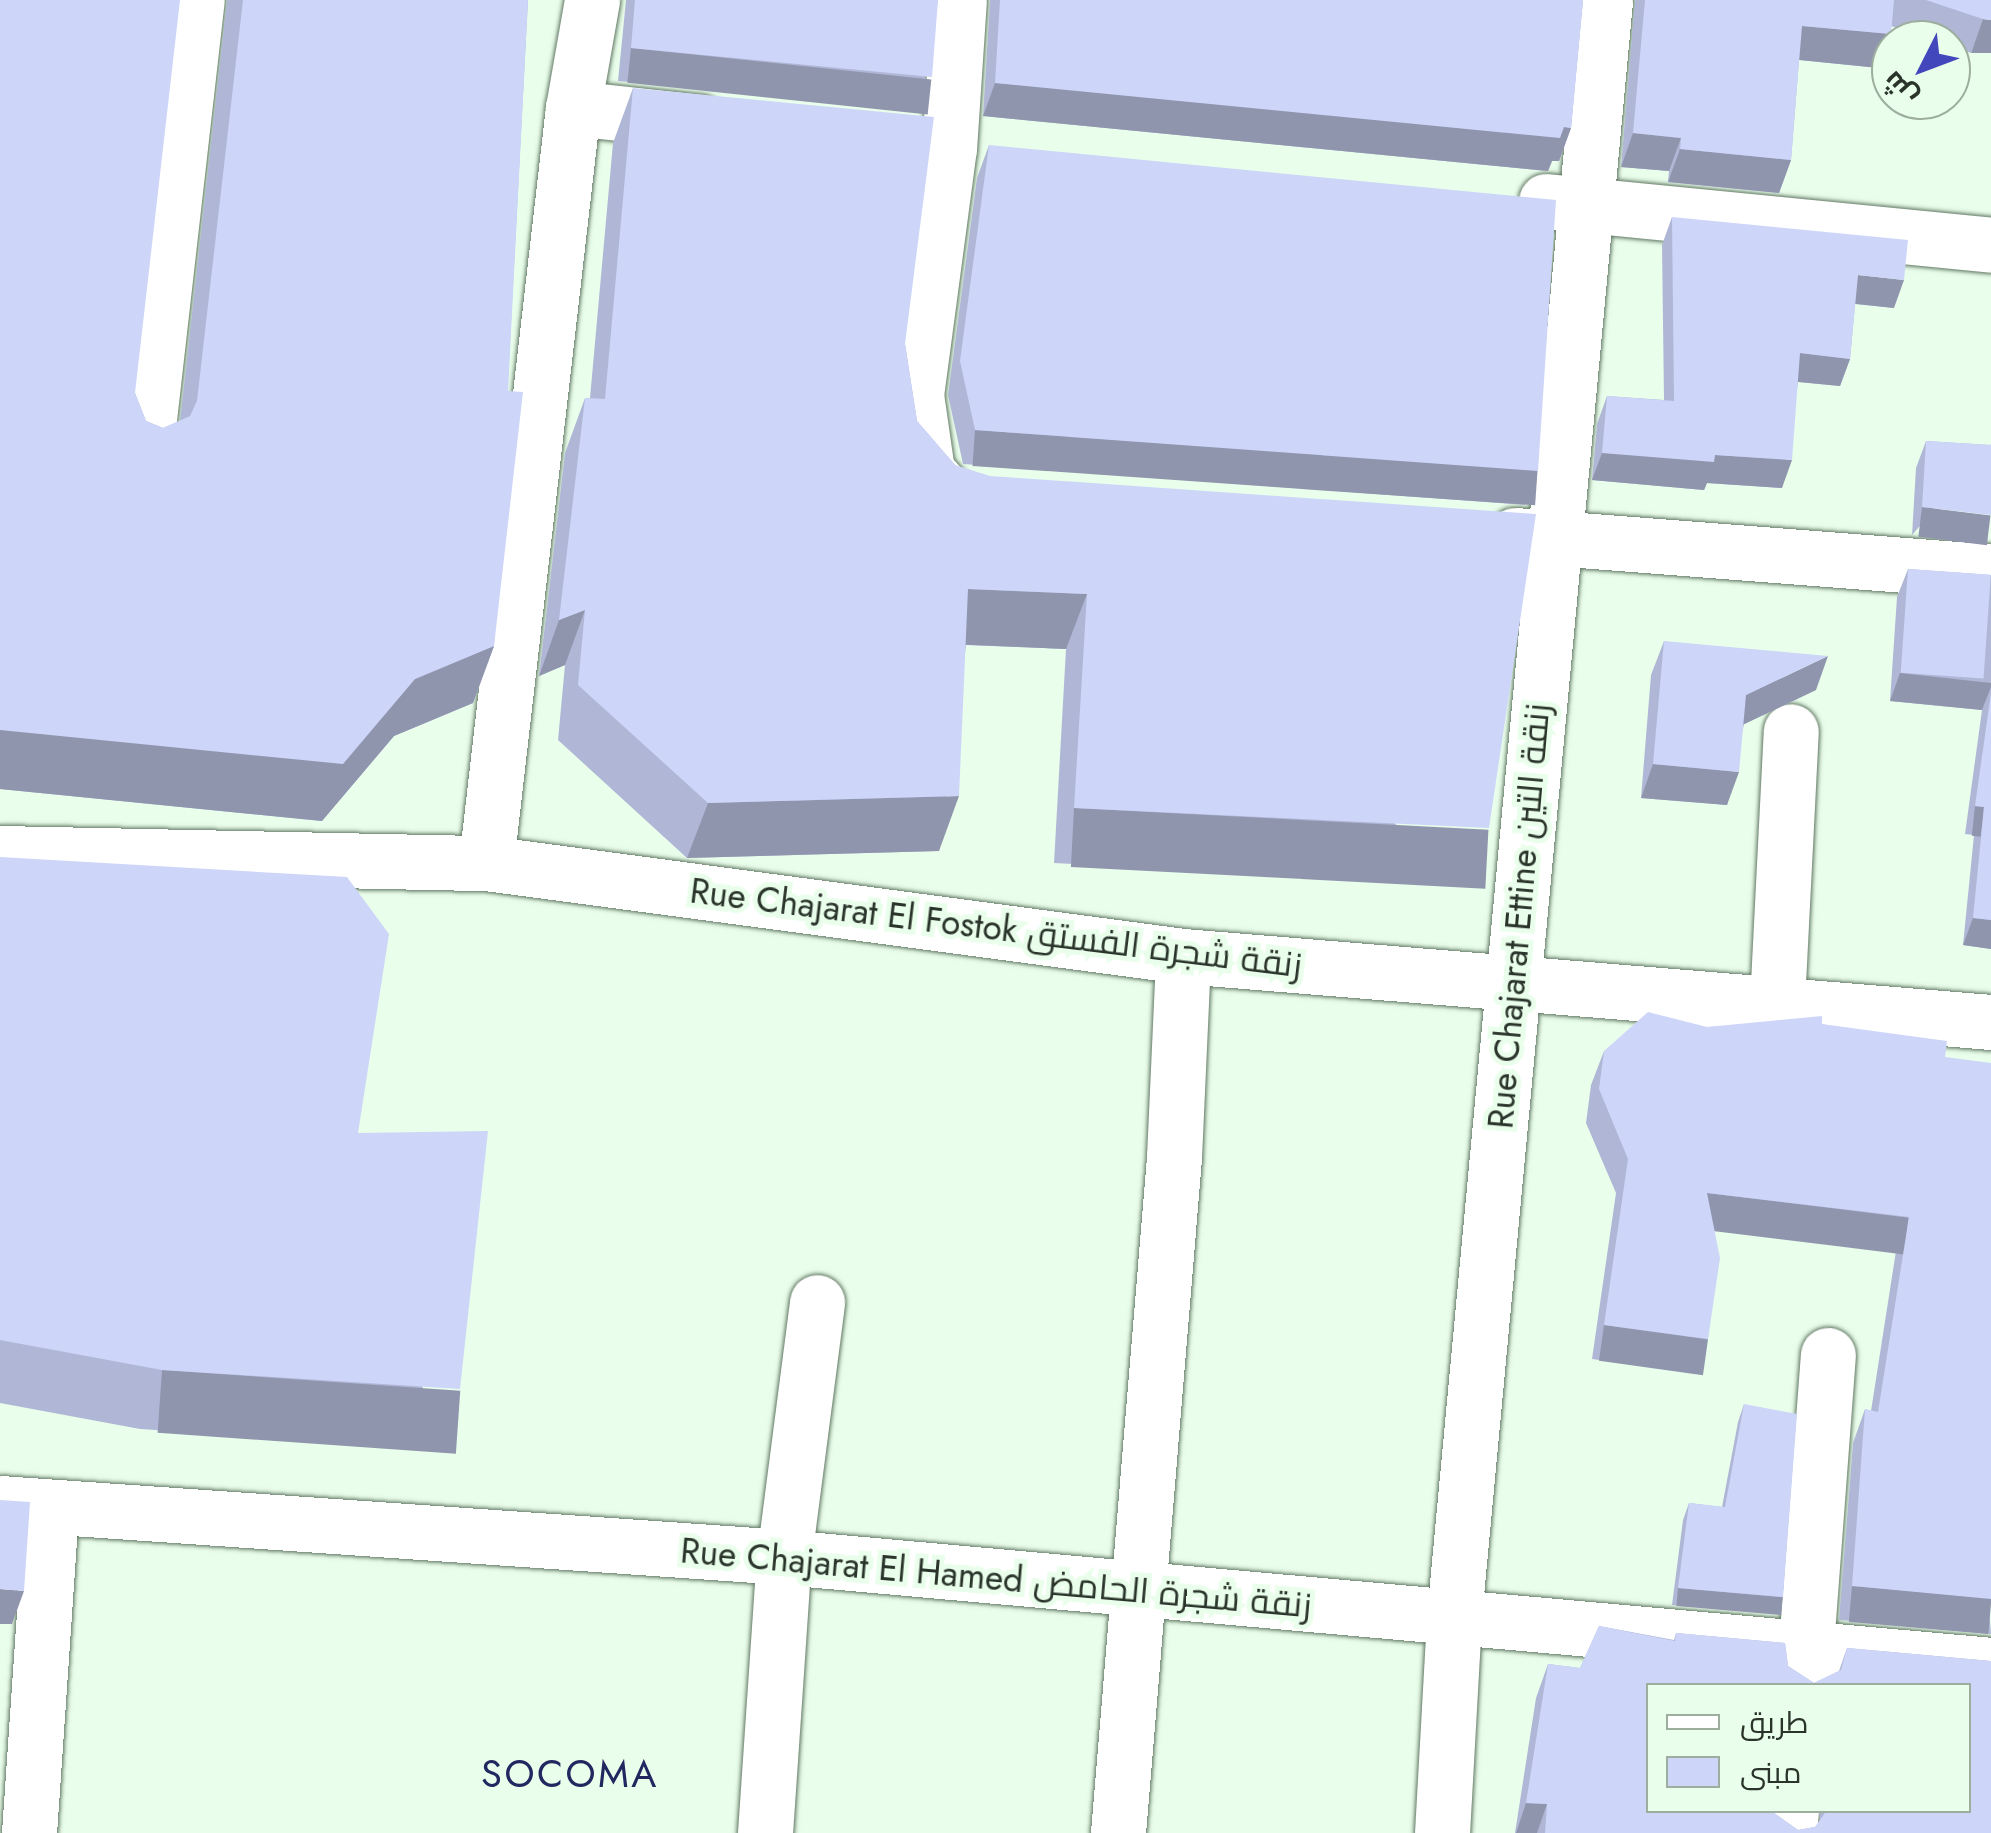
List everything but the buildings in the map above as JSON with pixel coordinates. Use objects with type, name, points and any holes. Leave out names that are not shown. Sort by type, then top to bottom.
[{"type":"street","points":[[145,454],[197,0]]},
{"type":"street","points":[[486,863],[573,108],[592,0]]},
{"type":"street","points":[[959,0],[949,149],[916,395],[918,439],[927,471],[945,491],[988,500]]},
{"type":"street","name":"Rue Chajarat Ettine زنقة التين","points":[[1442,1833],[1454,1616],[1515,985],[1550,538],[1605,0]]},
{"type":"street","points":[[573,108],[751,127]]},
{"type":"street","points":[[890,142],[1008,154]]},
{"type":"street","points":[[1503,198],[1991,245]]},
{"type":"street","points":[[1472,532],[1991,572]]},
{"type":"street","points":[[1777,1003],[1791,730]]},
{"type":"street","name":"Rue Chajarat El Fostok زنقة شجرة الفستق","points":[[0,853],[486,863],[1184,956],[1991,1022]]},
{"type":"street","points":[[1118,1833],[1174,1157],[1184,956]]},
{"type":"street","points":[[765,1833],[784,1557],[817,1302]]},
{"type":"street","points":[[1804,1666],[1828,1355]]},
{"type":"street","points":[[26,1505],[29,1833]]},
{"type":"street","name":"Rue Chajarat El Hamed زنقة شجرة الحامض","points":[[26,1505],[784,1557],[1135,1593],[1454,1616],[1804,1666],[1991,1665]]},
{"type":"district","name":"SOCOMA","points":[[570,1774]]}]
